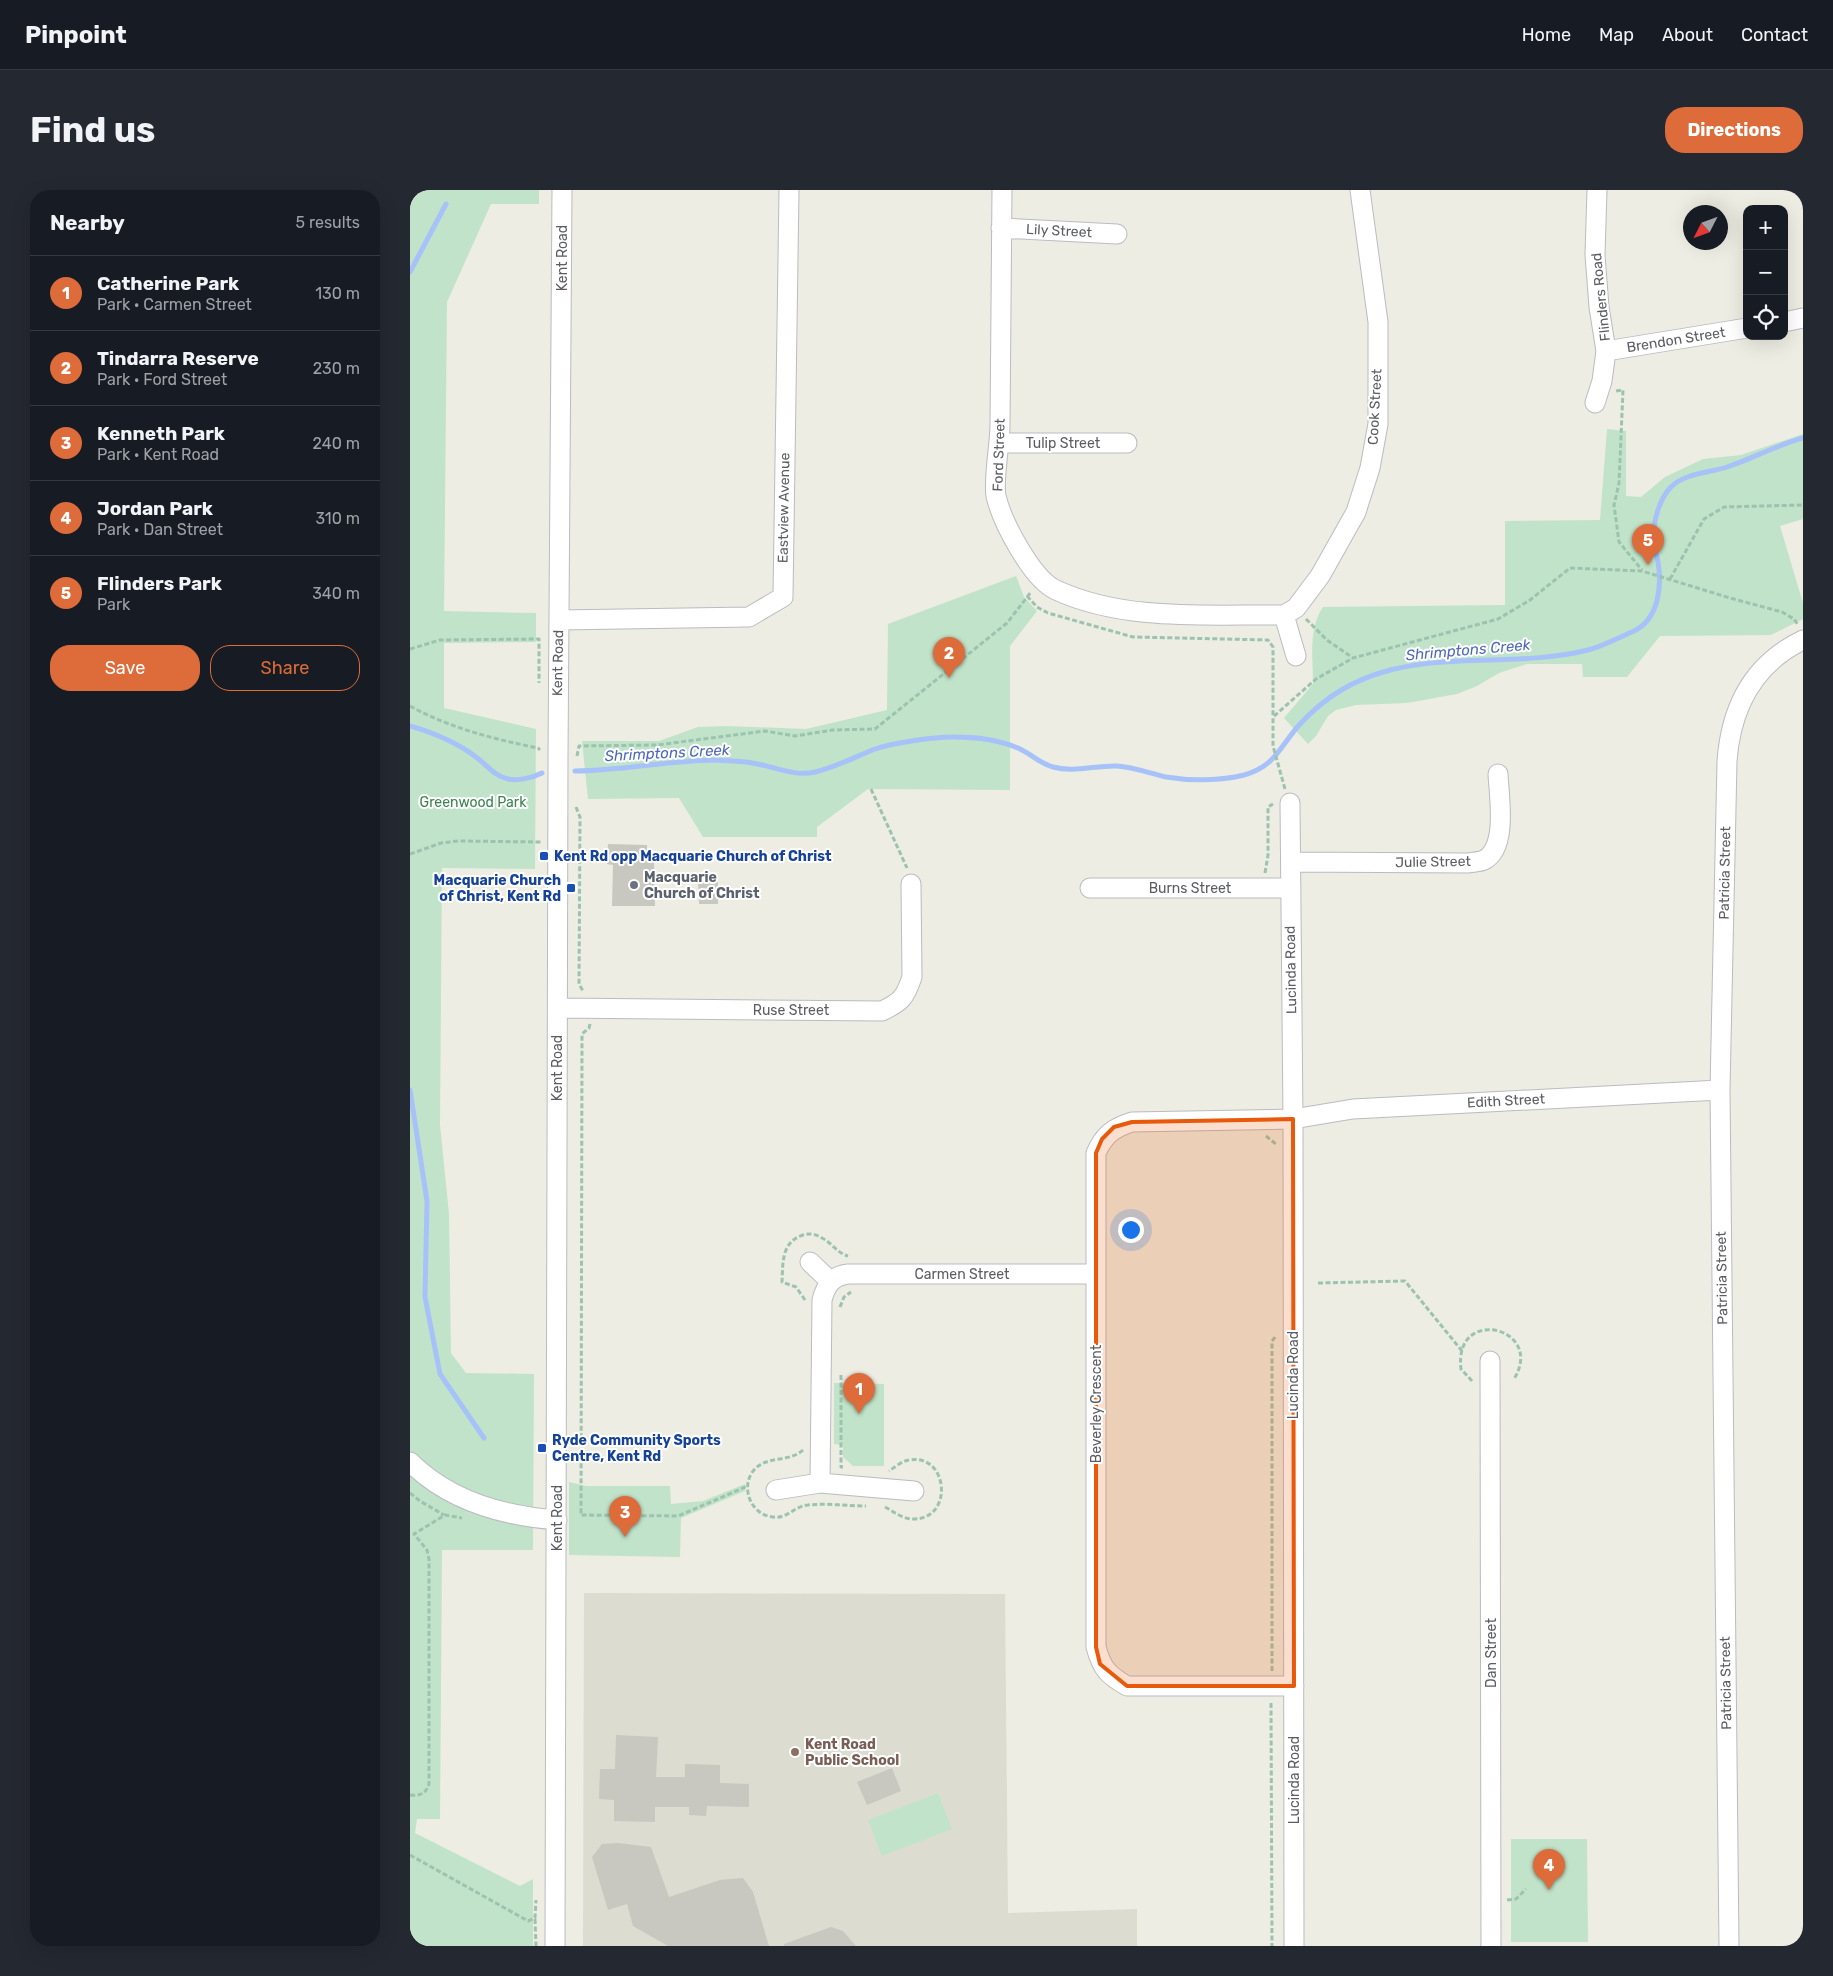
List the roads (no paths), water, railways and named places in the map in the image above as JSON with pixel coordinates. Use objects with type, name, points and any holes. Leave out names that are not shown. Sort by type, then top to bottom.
[{"type":"street","name":"Kent Road","points":[[555,1946],[562,190]]},
{"type":"street","name":"Eastview Avenue","points":[[559,620],[749,617],[783,597],[789,190]]},
{"type":"street","name":"Ford Street","points":[[1002,190],[1000,443],[996,495],[1007,527],[1041,580],[1055,590],[1073,596],[1147,613],[1290,611]]},
{"type":"street","name":"Cook Street","points":[[1290,611],[1320,576],[1356,512],[1370,468],[1378,424],[1378,322],[1360,190]]},
{"type":"street","name":"Flinders Road","points":[[1596,398],[1605,367],[1606,351],[1596,272],[1597,190]]},
{"type":"street","name":"Lily Street","points":[[1001,228],[1116,234]]},
{"type":"street","points":[[1788,321],[1803,318]]},
{"type":"street","name":"Brendon Street","points":[[1606,351],[1743,329]]},
{"type":"street","name":"Tulip Street","points":[[1000,443],[1127,443]]},
{"type":"street","points":[[1290,611],[1296,656]]},
{"type":"street","name":"Patricia Street","points":[[1729,1946],[1720,1090],[1727,761],[1731,728],[1745,692],[1776,657],[1803,640]]},
{"type":"street","name":"Julie Street","points":[[1291,862],[1468,863],[1484,860],[1498,844],[1500,817],[1498,774]]},
{"type":"street","name":"Lucinda Road","points":[[1285,796],[1291,862],[1294,1946]]},
{"type":"street","name":"Ruse Street","points":[[558,1008],[882,1011],[898,1004],[907,991],[912,977],[911,884]]},
{"type":"street","name":"Burns Street","points":[[1090,888],[1291,888]]},
{"type":"street","name":"Edith Street","points":[[1293,1119],[1353,1109],[1720,1090]]},
{"type":"street","name":"Beverley Crescent","points":[[1293,1119],[1132,1122],[1114,1127],[1102,1139],[1096,1153],[1095,1274],[1096,1648],[1100,1664],[1112,1677],[1127,1686],[1294,1686]]},
{"type":"street","points":[[810,1262],[830,1281],[822,1300],[820,1483]]},
{"type":"street","name":"Carmen Street","points":[[830,1281],[839,1275],[848,1274],[1095,1274]]},
{"type":"street","name":"Dan Street","points":[[1490,1360],[1491,1946]]},
{"type":"street","points":[[410,1462],[423,1475],[469,1502],[504,1514],[557,1520]]},
{"type":"street","points":[[776,1490],[820,1483],[914,1491]]},
{"type":"waterway","points":[[410,272],[446,204]]},
{"type":"waterway","name":"Shrimptons Creek","points":[[575,771],[717,760],[748,762],[791,772],[807,773],[830,767],[882,747],[913,741],[952,737],[979,738],[1005,743],[1022,750],[1044,764],[1061,769],[1117,766],[1166,777],[1195,780],[1244,775],[1255,771],[1271,761],[1300,724],[1330,697],[1352,684],[1377,674],[1415,665],[1439,662],[1539,658],[1564,655],[1606,644],[1634,631],[1649,619],[1657,601],[1659,571],[1654,544],[1654,527],[1660,506],[1670,488],[1683,479],[1730,466],[1803,438]]},
{"type":"waterway","name":"Shrimptons Creek","points":[[410,726],[453,742],[503,778],[512,780],[529,778],[542,773]]},
{"type":"waterway","points":[[410,1090],[427,1201],[425,1297],[440,1374],[484,1438]]},
{"type":"place","name":"Flinders Park","points":[[1648,565]]},
{"type":"place","name":"Tindarra Reserve","points":[[949,678]]},
{"type":"place","name":"Kent Rd opp Macquarie Church of Christ","points":[[544,856]]},
{"type":"place","name":"Macquarie Church of Christ","points":[[634,885]]},
{"type":"place","name":"Macquarie Church of Christ, Kent Rd","points":[[571,888]]},
{"type":"place","name":"Catherine Park","points":[[859,1414]]},
{"type":"place","name":"Ryde Community Sports Centre, Kent Rd","points":[[542,1448]]},
{"type":"place","name":"Kenneth Park","points":[[625,1537]]},
{"type":"place","name":"Kent Road Public School","points":[[795,1752]]},
{"type":"place","name":"Jordan Park","points":[[1549,1890]]},
{"type":"park label","name":"Greenwood Park","points":[[473,802]]}]
